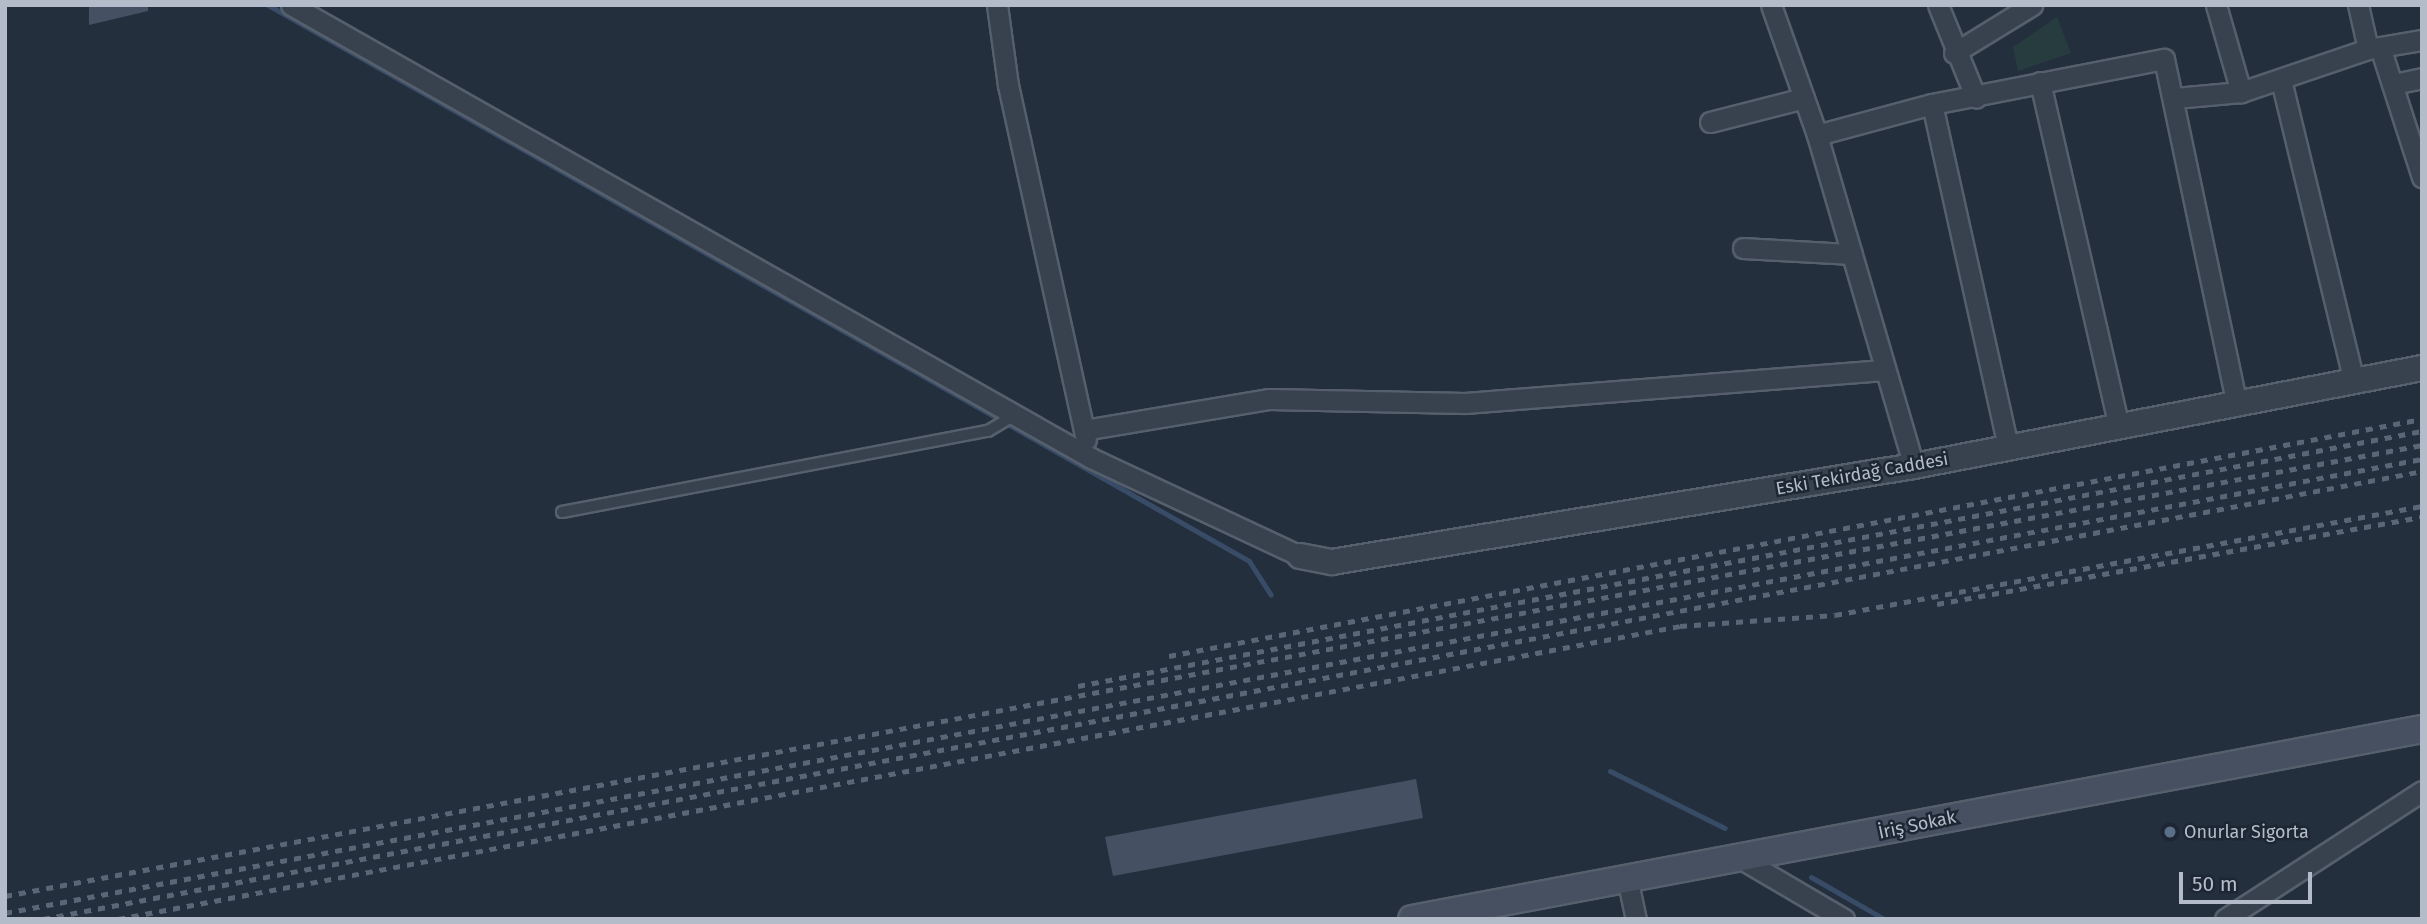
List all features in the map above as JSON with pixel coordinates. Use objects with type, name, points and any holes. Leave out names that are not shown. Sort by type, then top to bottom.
[{"type":"main road","name":"İriş Sokak","points":[[1412,919],[1745,861],[2422,729]]},
{"type":"street","points":[[291,5],[1011,419],[1300,556]]},
{"type":"street","points":[[997,5],[1008,85],[1091,458]]},
{"type":"street","points":[[1771,5],[1804,98],[1853,254],[1884,370],[1914,466]]},
{"type":"street","points":[[1938,5],[1954,53],[1976,98]]},
{"type":"street","points":[[1954,53],[2032,5]]},
{"type":"street","points":[[2216,5],[2241,92]]},
{"type":"street","points":[[2358,5],[2374,48],[2394,84],[2422,177]]},
{"type":"street","points":[[2175,98],[2241,92],[2374,48],[2422,40]]},
{"type":"street","points":[[1816,135],[1932,104],[1976,98],[2040,82],[2164,59],[2175,98],[2237,405]]},
{"type":"street","points":[[2394,84],[2422,78]]},
{"type":"street","points":[[2281,80],[2354,382]]},
{"type":"street","points":[[2040,82],[2119,427]]},
{"type":"street","points":[[1710,122],[1804,98]]},
{"type":"street","points":[[1932,104],[2008,446]]},
{"type":"street","points":[[1743,248],[1853,254]]},
{"type":"street","name":"Eski Tekirdağ Caddesi","points":[[1300,556],[1332,562],[1914,466],[2422,369]]},
{"type":"street","points":[[1084,430],[1269,399],[1465,403],[1884,370]]},
{"type":"street","points":[[2225,919],[2422,791]]},
{"type":"street","points":[[1745,861],[1844,919]]},
{"type":"street","points":[[1628,882],[1636,919]]},
{"type":"lane","points":[[562,512],[1011,419]]},
{"type":"green space","points":[[2057,17],[2071,53],[2018,71],[2013,47]]},
{"type":"building","points":[[89,5],[148,5],[148,11],[89,25]]},
{"type":"building","points":[[1416,779],[1423,818],[1113,876],[1105,837]]},
{"type":"waterway","points":[[268,5],[1249,561],[1271,595]]},
{"type":"waterway","points":[[1610,771],[1725,828]]},
{"type":"waterway","points":[[1811,877],[1884,919]]},
{"type":"railway","points":[[1169,656],[2422,419]]},
{"type":"railway","points":[[1078,686],[2422,431]]},
{"type":"railway","points":[[5,896],[2422,445]]},
{"type":"railway","points":[[5,913],[2422,459]]},
{"type":"railway","points":[[43,919],[2422,471]]},
{"type":"railway","points":[[118,919],[1680,626],[1835,615],[2422,506]]},
{"type":"railway","points":[[1937,604],[2422,517]]},
{"type":"place","name":"Onurlar Sigorta","points":[[2170,832]]}]
